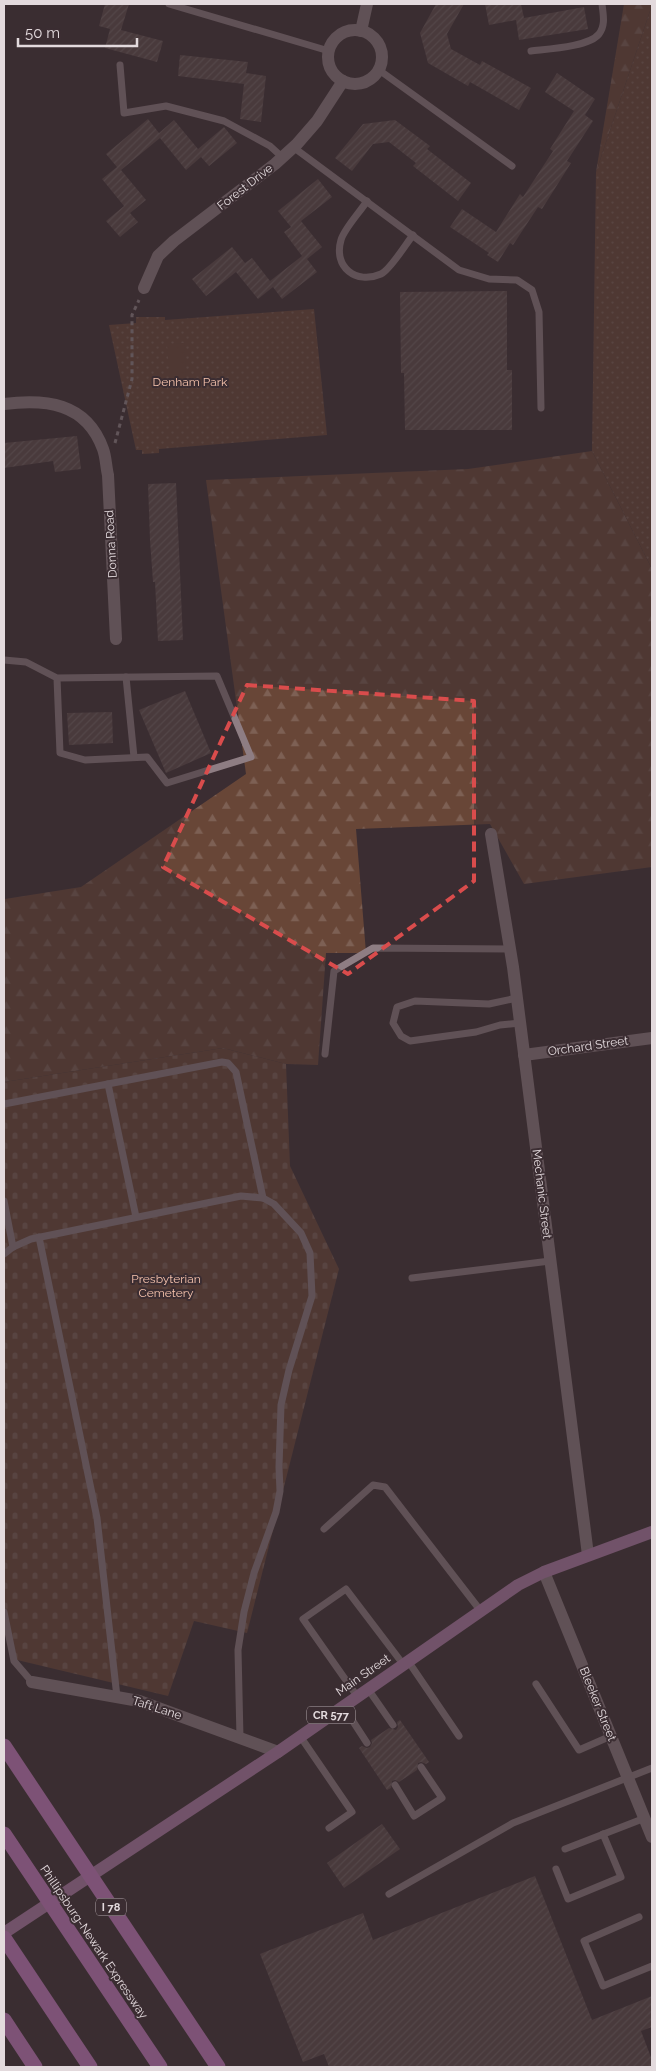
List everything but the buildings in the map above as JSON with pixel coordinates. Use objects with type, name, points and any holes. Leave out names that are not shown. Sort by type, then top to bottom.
[{"type":"highway","name":"I 78","points":[[4,1746],[218,2067]]},
{"type":"highway","name":"Phillipsburg-Newark Expressway","points":[[4,1834],[160,2067]]},
{"type":"highway","points":[[4,1938],[90,2067]]},
{"type":"highway","points":[[4,2020],[35,2067]]},
{"type":"main road","name":"Main Street","points":[[4,1933],[278,1752],[518,1585],[544,1572],[652,1532]]},
{"type":"street","points":[[361,31],[366,4]]},
{"type":"street","points":[[361,31],[375,39],[379,46],[382,54],[379,70],[367,81],[351,84],[343,81],[331,70],[329,51],[336,38],[344,33],[361,31]]},
{"type":"street","name":"Forest Drive","points":[[144,288],[158,256],[293,147],[317,121],[343,81]]},
{"type":"street","name":"Donna Road","points":[[4,404],[44,401],[59,405],[85,421],[95,433],[103,449],[108,475],[116,639]]},
{"type":"street","name":"Mechanic Street","points":[[491,834],[517,998],[588,1555]]},
{"type":"street","name":"Orchard Street","points":[[524,1055],[652,1038]]},
{"type":"street","name":"Bleeker Street","points":[[544,1572],[652,1837]]},
{"type":"street","name":"Taft Lane","points":[[32,1682],[139,1701],[278,1752]]},
{"type":"lane","points":[[169,4],[329,51]]},
{"type":"lane","points":[[531,51],[587,42],[599,35],[604,22],[602,4]]},
{"type":"lane","points":[[120,66],[124,113],[166,106],[224,121],[270,146],[282,157]]},
{"type":"lane","points":[[379,70],[512,166]]},
{"type":"lane","points":[[293,147],[459,270],[489,279],[517,280],[532,290],[539,312],[541,408]]},
{"type":"lane","points":[[367,202],[341,239],[339,256],[346,270],[355,277],[367,278],[383,274],[413,235]]},
{"type":"lane","points":[[4,660],[26,662],[56,678],[217,676],[251,757],[167,783],[148,757],[85,760],[60,753],[56,678]]},
{"type":"lane","points":[[126,677],[134,758]]},
{"type":"lane","points":[[325,1054],[334,971],[372,948],[510,949]]},
{"type":"lane","points":[[517,998],[489,1004],[415,1001],[397,1007],[393,1023],[401,1036],[410,1041],[476,1032],[500,1025],[520,1023]]},
{"type":"lane","points":[[4,1104],[222,1062],[228,1063],[236,1072],[263,1198]]},
{"type":"lane","points":[[108,1084],[136,1217]]},
{"type":"lane","points":[[4,1254],[12,1247],[39,1237],[241,1196],[263,1198],[274,1204],[301,1234],[310,1253],[312,1296],[291,1361],[281,1405],[280,1492],[276,1512],[254,1573],[244,1612],[238,1650],[240,1738]]},
{"type":"lane","points":[[4,1201],[12,1247]]},
{"type":"lane","points":[[39,1237],[97,1518],[117,1697]]},
{"type":"lane","points":[[412,1278],[550,1261]]},
{"type":"lane","points":[[324,1529],[373,1485],[385,1487],[480,1610]]},
{"type":"lane","points":[[392,1725],[362,1692],[303,1619],[346,1589],[405,1663],[459,1736]]},
{"type":"lane","points":[[4,1612],[14,1661],[32,1682]]},
{"type":"lane","points":[[536,1684],[579,1750],[611,1736]]},
{"type":"lane","points":[[343,1706],[367,1743]]},
{"type":"lane","points":[[300,1736],[352,1812],[329,1828]]},
{"type":"lane","points":[[395,1785],[414,1816],[442,1798],[421,1767]]},
{"type":"lane","points":[[389,1894],[514,1823],[652,1768]]},
{"type":"lane","points":[[565,1850],[645,1818]]},
{"type":"lane","points":[[556,1869],[568,1899],[621,1877],[603,1834]]},
{"type":"lane","points":[[640,1917],[584,1941],[603,1986],[652,1966]]},
{"type":"path","points":[[103,449],[115,444],[132,379],[132,315],[144,288]]},
{"type":"highlighted area","points":[[247,685],[474,701],[474,881],[348,974],[163,867]]},
{"type":"green space","points":[[624,4],[652,5],[596,172]]},
{"type":"green space","points":[[652,5],[652,569],[592,451],[596,172]]},
{"type":"green space","name":"Denham Park","points":[[314,309],[327,435],[159,449],[159,453],[142,454],[142,450],[136,450],[109,325],[136,323],[136,317],[165,317],[165,320]]},
{"type":"green space","points":[[184,343],[186,378],[170,379],[167,344]]},
{"type":"green space","points":[[592,451],[652,569],[652,867],[524,884],[490,824],[356,829],[366,953],[326,953],[318,1065],[286,1064],[223,1048],[4,1082],[5,899],[81,887],[246,774],[206,480],[468,469]]},
{"type":"green space","name":"Presbyterian Cemetery","points":[[223,1048],[286,1064],[290,1166],[339,1269],[247,1633],[194,1621],[168,1696],[13,1659],[4,1631],[4,1082]]}]
